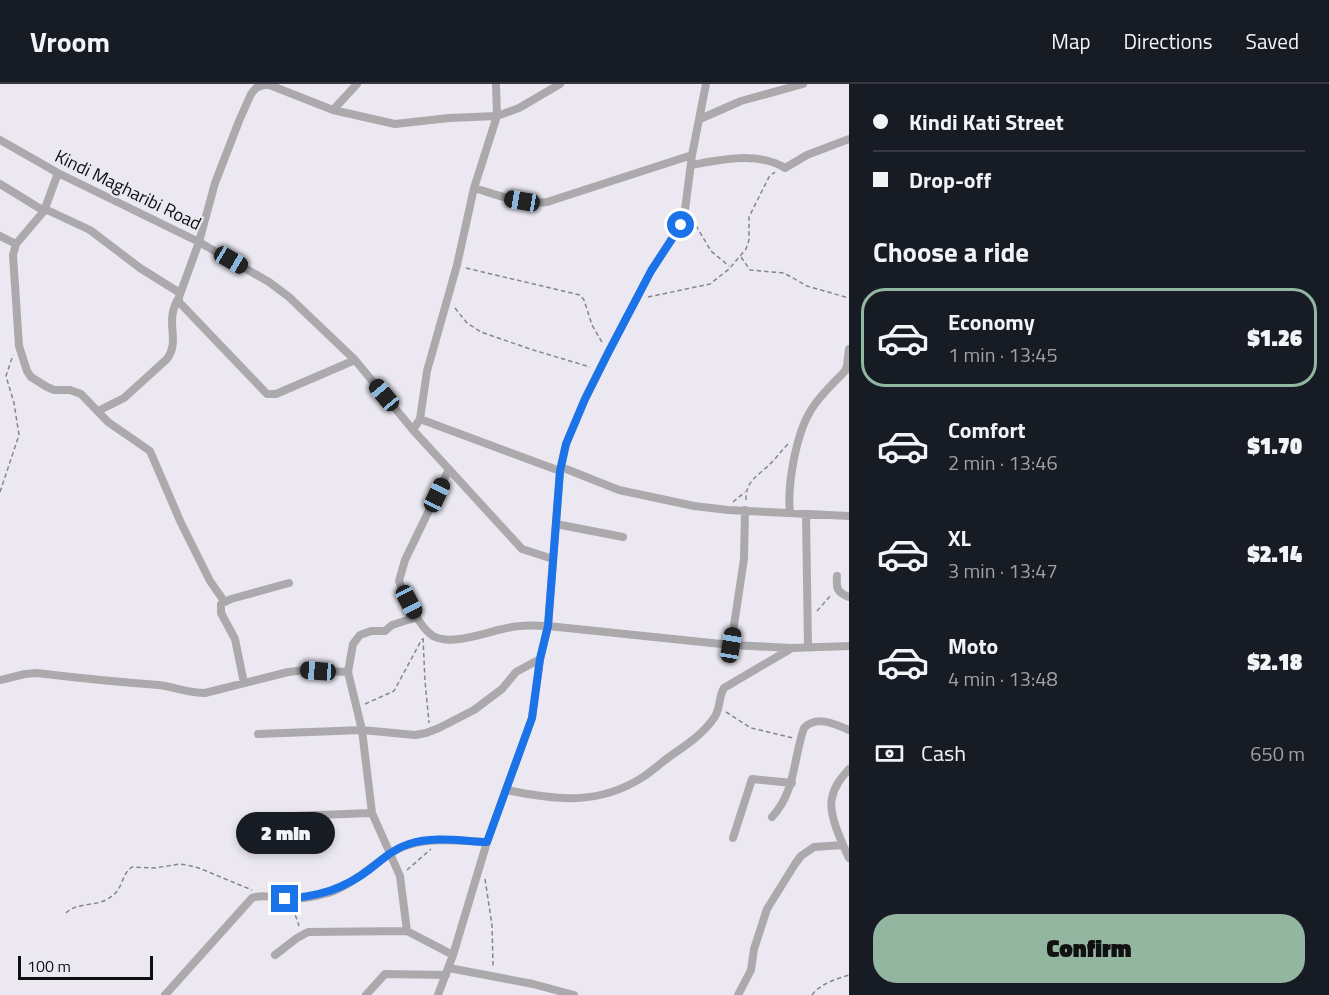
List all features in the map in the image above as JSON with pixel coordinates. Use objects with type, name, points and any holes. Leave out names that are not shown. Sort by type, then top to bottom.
[{"type":"street","points":[[98,411],[124,398],[167,360],[172,352],[171,314],[200,242],[215,183],[239,121],[256,88],[267,84],[333,110],[395,124],[497,116],[519,108],[560,84]]},
{"type":"street","points":[[333,110],[357,84]]},
{"type":"street","points":[[413,430],[420,419],[427,371],[457,266],[474,188],[497,116],[496,84]]},
{"type":"street","points":[[438,995],[453,955],[487,842],[532,718],[540,659],[548,626],[560,469],[573,424],[651,271],[681,225],[706,84]]},
{"type":"street","points":[[700,118],[741,101],[803,84]]},
{"type":"street","points":[[691,165],[753,158],[776,163],[784,168],[807,155],[849,139]]},
{"type":"street","name":"Kindi Magharibi Road","points":[[0,140],[58,173],[200,242],[269,282],[289,297],[355,360],[413,430],[522,549],[553,559]]},
{"type":"street","points":[[474,188],[536,204],[692,154]]},
{"type":"street","points":[[58,173],[44,210],[16,244],[13,255],[19,346],[27,371],[31,377],[51,389],[70,390],[81,394],[108,423],[150,451],[181,523],[210,581],[224,601]]},
{"type":"street","points":[[0,184],[44,210],[90,230],[179,296],[185,310],[267,394],[276,394],[355,360]]},
{"type":"street","points":[[0,237],[16,244]]},
{"type":"street","points":[[789,513],[788,488],[806,418],[818,399],[845,371],[848,366],[849,349]]},
{"type":"street","points":[[420,419],[619,490],[665,501],[728,510],[849,516]]},
{"type":"street","points":[[449,469],[400,575],[401,586],[417,617],[433,636],[442,639],[472,637],[519,626],[548,626],[731,645],[792,648],[849,646]]},
{"type":"street","points":[[731,645],[744,559],[746,511]]},
{"type":"street","points":[[806,514],[808,647]]},
{"type":"street","points":[[556,524],[623,537]]},
{"type":"street","points":[[837,576],[836,589],[839,593],[849,597]]},
{"type":"street","points":[[244,683],[235,639],[220,610],[221,604],[224,601],[289,584]]},
{"type":"street","points":[[406,931],[400,876],[372,813],[362,730],[348,672],[353,644],[360,635],[385,631],[392,625],[417,617]]},
{"type":"street","points":[[506,790],[577,800],[630,784],[644,776],[707,727],[719,709],[724,688],[792,648]]},
{"type":"street","points":[[258,734],[362,730],[415,735],[430,731],[474,710],[502,689],[516,672],[540,659]]},
{"type":"street","points":[[0,680],[25,674],[37,674],[160,686],[192,693],[205,693],[306,670],[348,672]]},
{"type":"street","points":[[772,817],[781,807],[792,783],[800,740],[807,724],[817,721],[849,730]]},
{"type":"street","points":[[849,769],[831,797],[831,808],[849,858]]},
{"type":"street","points":[[733,838],[752,779],[792,783]]},
{"type":"street","points":[[263,817],[372,813]]},
{"type":"street","points":[[165,995],[247,901],[267,895],[291,898],[334,891],[369,870],[389,854],[410,844],[441,840],[487,842]]},
{"type":"street","points":[[738,995],[751,970],[754,950],[767,909],[795,864],[813,847],[843,845]]},
{"type":"street","points":[[275,955],[305,933],[406,931],[453,955]]},
{"type":"street","points":[[366,995],[385,974],[447,971],[494,976],[574,995]]},
{"type":"path","points":[[636,299],[710,284],[730,267],[746,249],[749,240],[749,220],[771,174],[784,168]]},
{"type":"path","points":[[685,210],[698,225],[711,250],[730,267]]},
{"type":"path","points":[[741,256],[750,270],[784,273],[807,286],[849,298]]},
{"type":"path","points":[[457,266],[580,295],[584,300],[592,325],[608,353]]},
{"type":"path","points":[[448,295],[457,312],[475,330],[530,350],[600,370]]},
{"type":"path","points":[[0,492],[19,435],[14,403],[6,376],[19,346]]},
{"type":"path","points":[[728,510],[736,498],[746,491],[752,480],[773,462],[789,442]]},
{"type":"path","points":[[746,491],[746,511]]},
{"type":"path","points":[[807,619],[836,589]]},
{"type":"path","points":[[357,707],[394,691],[423,638],[430,731]]},
{"type":"path","points":[[719,709],[735,716],[751,728],[800,740]]},
{"type":"path","points":[[400,876],[441,840]]},
{"type":"path","points":[[481,860],[490,902],[494,976]]},
{"type":"path","points":[[66,913],[72,908],[92,905],[111,897],[120,888],[128,870],[136,867],[155,868],[179,864],[193,866],[267,895]]},
{"type":"path","points":[[291,898],[296,922],[305,933]]},
{"type":"path","points":[[812,995],[825,984],[849,975]]},
{"type":"route","points":[[285,899],[334,891],[369,870],[389,854],[410,844],[441,840],[487,842],[532,718],[540,659],[548,626],[560,471],[566,444],[585,399],[651,271],[681,225]]}]
